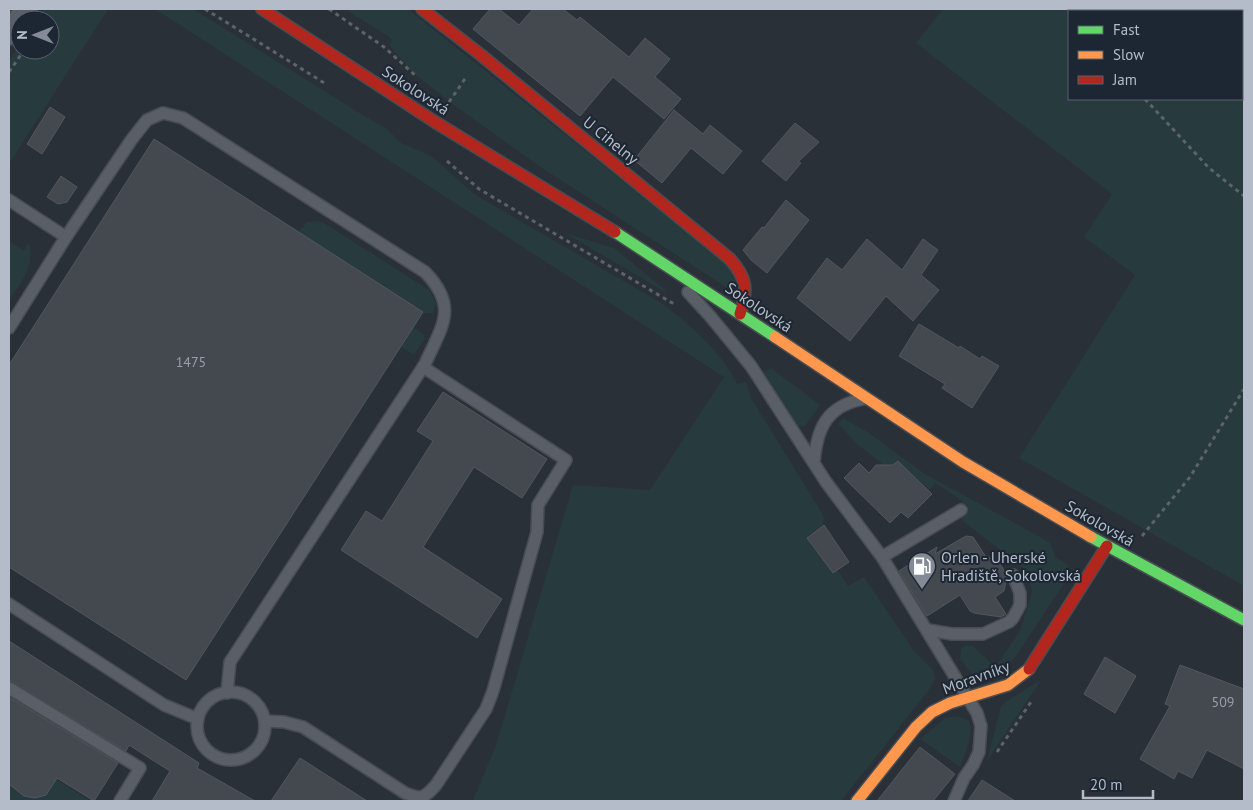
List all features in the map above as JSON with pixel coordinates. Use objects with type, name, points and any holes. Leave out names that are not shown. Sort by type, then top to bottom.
[{"type":"main road","name":"Sokolovská","points":[[262,9],[435,122],[574,206],[657,259],[867,399],[988,476],[1107,546],[1244,620]]},
{"type":"main road","name":"U Cihelny","points":[[422,9],[730,259],[740,271],[746,284],[746,300],[740,314]]},
{"type":"main road","name":"Moravníky","points":[[857,801],[930,713],[944,705],[1013,684],[1029,669],[1107,546]]},
{"type":"street","points":[[9,34],[26,9]]},
{"type":"lane","points":[[9,328],[66,237],[132,139],[147,120],[163,113],[182,118],[425,272],[437,284],[445,303],[445,315],[423,367],[230,662],[228,693]]},
{"type":"lane","points":[[9,200],[66,237]]},
{"type":"lane","points":[[657,259],[710,316],[751,366],[826,482],[882,557],[978,713],[981,726],[979,752],[973,766],[964,778],[954,801]]},
{"type":"lane","points":[[265,721],[284,722],[303,727],[406,793],[415,797],[422,797],[436,785],[486,709],[493,691],[537,532],[538,505],[566,460],[423,367]]},
{"type":"lane","points":[[814,462],[817,436],[822,424],[838,408],[851,402],[867,399]]},
{"type":"lane","points":[[882,557],[962,510]]},
{"type":"lane","points":[[928,630],[952,634],[983,634],[1009,622],[1020,606],[1020,593],[1013,575]]},
{"type":"lane","points":[[9,604],[164,706],[198,719]]},
{"type":"lane","points":[[9,688],[140,768],[120,801]]},
{"type":"lane","points":[[228,693],[237,693],[245,695],[255,702],[263,714],[265,732],[255,751],[241,758],[225,760],[214,756],[203,745],[198,730],[198,719],[203,708],[211,699],[228,693]]},
{"type":"path","points":[[329,9],[384,47],[419,79]]},
{"type":"path","points":[[435,122],[481,55]]},
{"type":"path","points":[[9,72],[17,60]]},
{"type":"path","points":[[1146,100],[1209,168],[1244,196]]},
{"type":"path","points":[[1127,557],[1134,545],[1190,478],[1244,389]]},
{"type":"green space","points":[[108,9],[9,164],[9,61],[10,59],[60,60],[60,10],[43,10]]},
{"type":"green space","points":[[155,9],[193,9],[386,128],[401,143],[434,158],[474,194],[663,304],[714,350],[731,372],[737,384],[746,382],[751,398],[825,518],[822,525],[808,536],[838,571],[848,586],[864,577],[914,651],[933,670],[935,678],[929,690],[841,801],[473,801],[495,747],[573,485],[650,490],[724,377]]},
{"type":"green space","points":[[345,9],[408,9],[734,270],[737,286],[732,291],[539,166],[413,73],[390,46],[391,38]]},
{"type":"green space","points":[[943,9],[1244,9],[1244,586],[1019,458],[1135,275],[1084,237],[1112,194],[916,43]]},
{"type":"green space","points":[[317,221],[324,223],[429,290],[436,303],[433,313],[420,313],[297,234],[307,222]]},
{"type":"green space","points":[[565,233],[614,248],[667,293]]},
{"type":"green space","points":[[9,241],[24,251],[29,243],[30,259],[26,274],[9,301]]},
{"type":"green space","points":[[413,327],[423,334],[425,338],[414,355],[400,346]]},
{"type":"green space","points":[[771,368],[820,405],[805,426],[797,426],[764,372]]},
{"type":"green space","points":[[843,418],[869,433],[925,474],[1050,543],[1056,557],[1068,565],[1063,585],[1016,656],[995,677],[986,679],[973,675],[960,659],[961,649],[966,645],[973,646],[995,667],[1020,631],[1032,591],[1024,569],[963,521],[953,510],[963,501],[935,483],[930,490],[899,462],[889,469],[858,445],[838,424]]},
{"type":"green space","points":[[1041,680],[987,761],[1001,707],[1008,700]]},
{"type":"green space","points":[[956,716],[967,720],[971,730],[969,743],[960,767],[920,739],[945,718]]},
{"type":"green space","points":[[9,730],[65,767],[57,780],[90,801],[9,801]]},
{"type":"building","points":[[490,9],[499,9],[519,25],[533,9],[563,9],[577,20],[580,17],[629,57],[645,38],[670,59],[655,77],[681,99],[664,119],[613,77],[580,116],[473,29]]},
{"type":"building","points":[[50,107],[65,117],[42,154],[27,144]]},
{"type":"building","points":[[674,110],[703,134],[710,125],[742,151],[723,174],[691,148],[662,183],[634,160]]},
{"type":"building","points":[[795,123],[819,142],[798,162],[801,163],[786,181],[762,161]]},
{"type":"building","points":[[154,139],[423,312],[186,680],[9,567],[9,365]]},
{"type":"building","points":[[61,176],[77,187],[67,202],[58,204],[47,197]]},
{"type":"building","points":[[786,200],[809,220],[767,273],[751,260],[743,250],[762,227],[764,228]]},
{"type":"building","points":[[867,239],[902,270],[923,239],[938,250],[921,275],[939,290],[913,321],[886,296],[850,341],[797,298],[827,258],[842,270]]},
{"type":"building","points":[[919,324],[959,348],[960,346],[980,359],[982,356],[999,366],[972,408],[942,388],[945,384],[899,356]]},
{"type":"building","points":[[443,392],[547,459],[522,498],[474,467],[423,547],[502,599],[477,638],[341,550],[366,511],[382,521],[433,441],[417,431]]},
{"type":"building","points":[[898,461],[932,494],[908,518],[901,512],[890,523],[844,478],[859,463],[869,473],[876,465],[893,465]]},
{"type":"building","points":[[824,525],[849,562],[833,573],[807,538]]},
{"type":"building","points":[[966,536],[973,537],[986,557],[992,558],[1000,564],[1005,572],[1004,591],[995,597],[1006,614],[1001,617],[974,613],[970,611],[960,595],[927,616],[899,571],[937,547],[935,554]]},
{"type":"building","points":[[9,641],[199,763],[197,768],[255,801],[152,801],[170,771],[129,745],[126,751],[9,681]]},
{"type":"building","points":[[1105,657],[1136,676],[1115,713],[1084,694]]},
{"type":"building","points":[[1180,665],[1244,689],[1244,769],[1207,750],[1192,778],[1178,771],[1174,779],[1140,759],[1170,706],[1165,704]]},
{"type":"building","points":[[9,697],[118,763],[94,801],[57,778],[46,795],[35,798],[24,796],[9,784]]},
{"type":"building","points":[[920,747],[955,774],[933,801],[877,801]]},
{"type":"building","points":[[300,758],[367,801],[271,801]]},
{"type":"building","points":[[982,780],[1015,801],[968,801]]},
{"type":"traffic: fast","points":[[615,232],[775,337]]},
{"type":"traffic: fast","points":[[1091,537],[1244,620]]},
{"type":"traffic: slow","points":[[775,337],[963,462],[1091,537]]},
{"type":"traffic: slow","points":[[857,801],[916,727],[932,712],[950,703],[1008,685],[1029,669]]},
{"type":"traffic: jam","points":[[262,9],[435,122],[615,232]]},
{"type":"traffic: jam","points":[[422,9],[730,259],[743,278],[745,291],[740,314]]},
{"type":"traffic: jam","points":[[1029,669],[1107,546]]},
{"type":"place","name":"Orlen - Uherské Hradiště, Sokolovská","points":[[922,590]]}]
